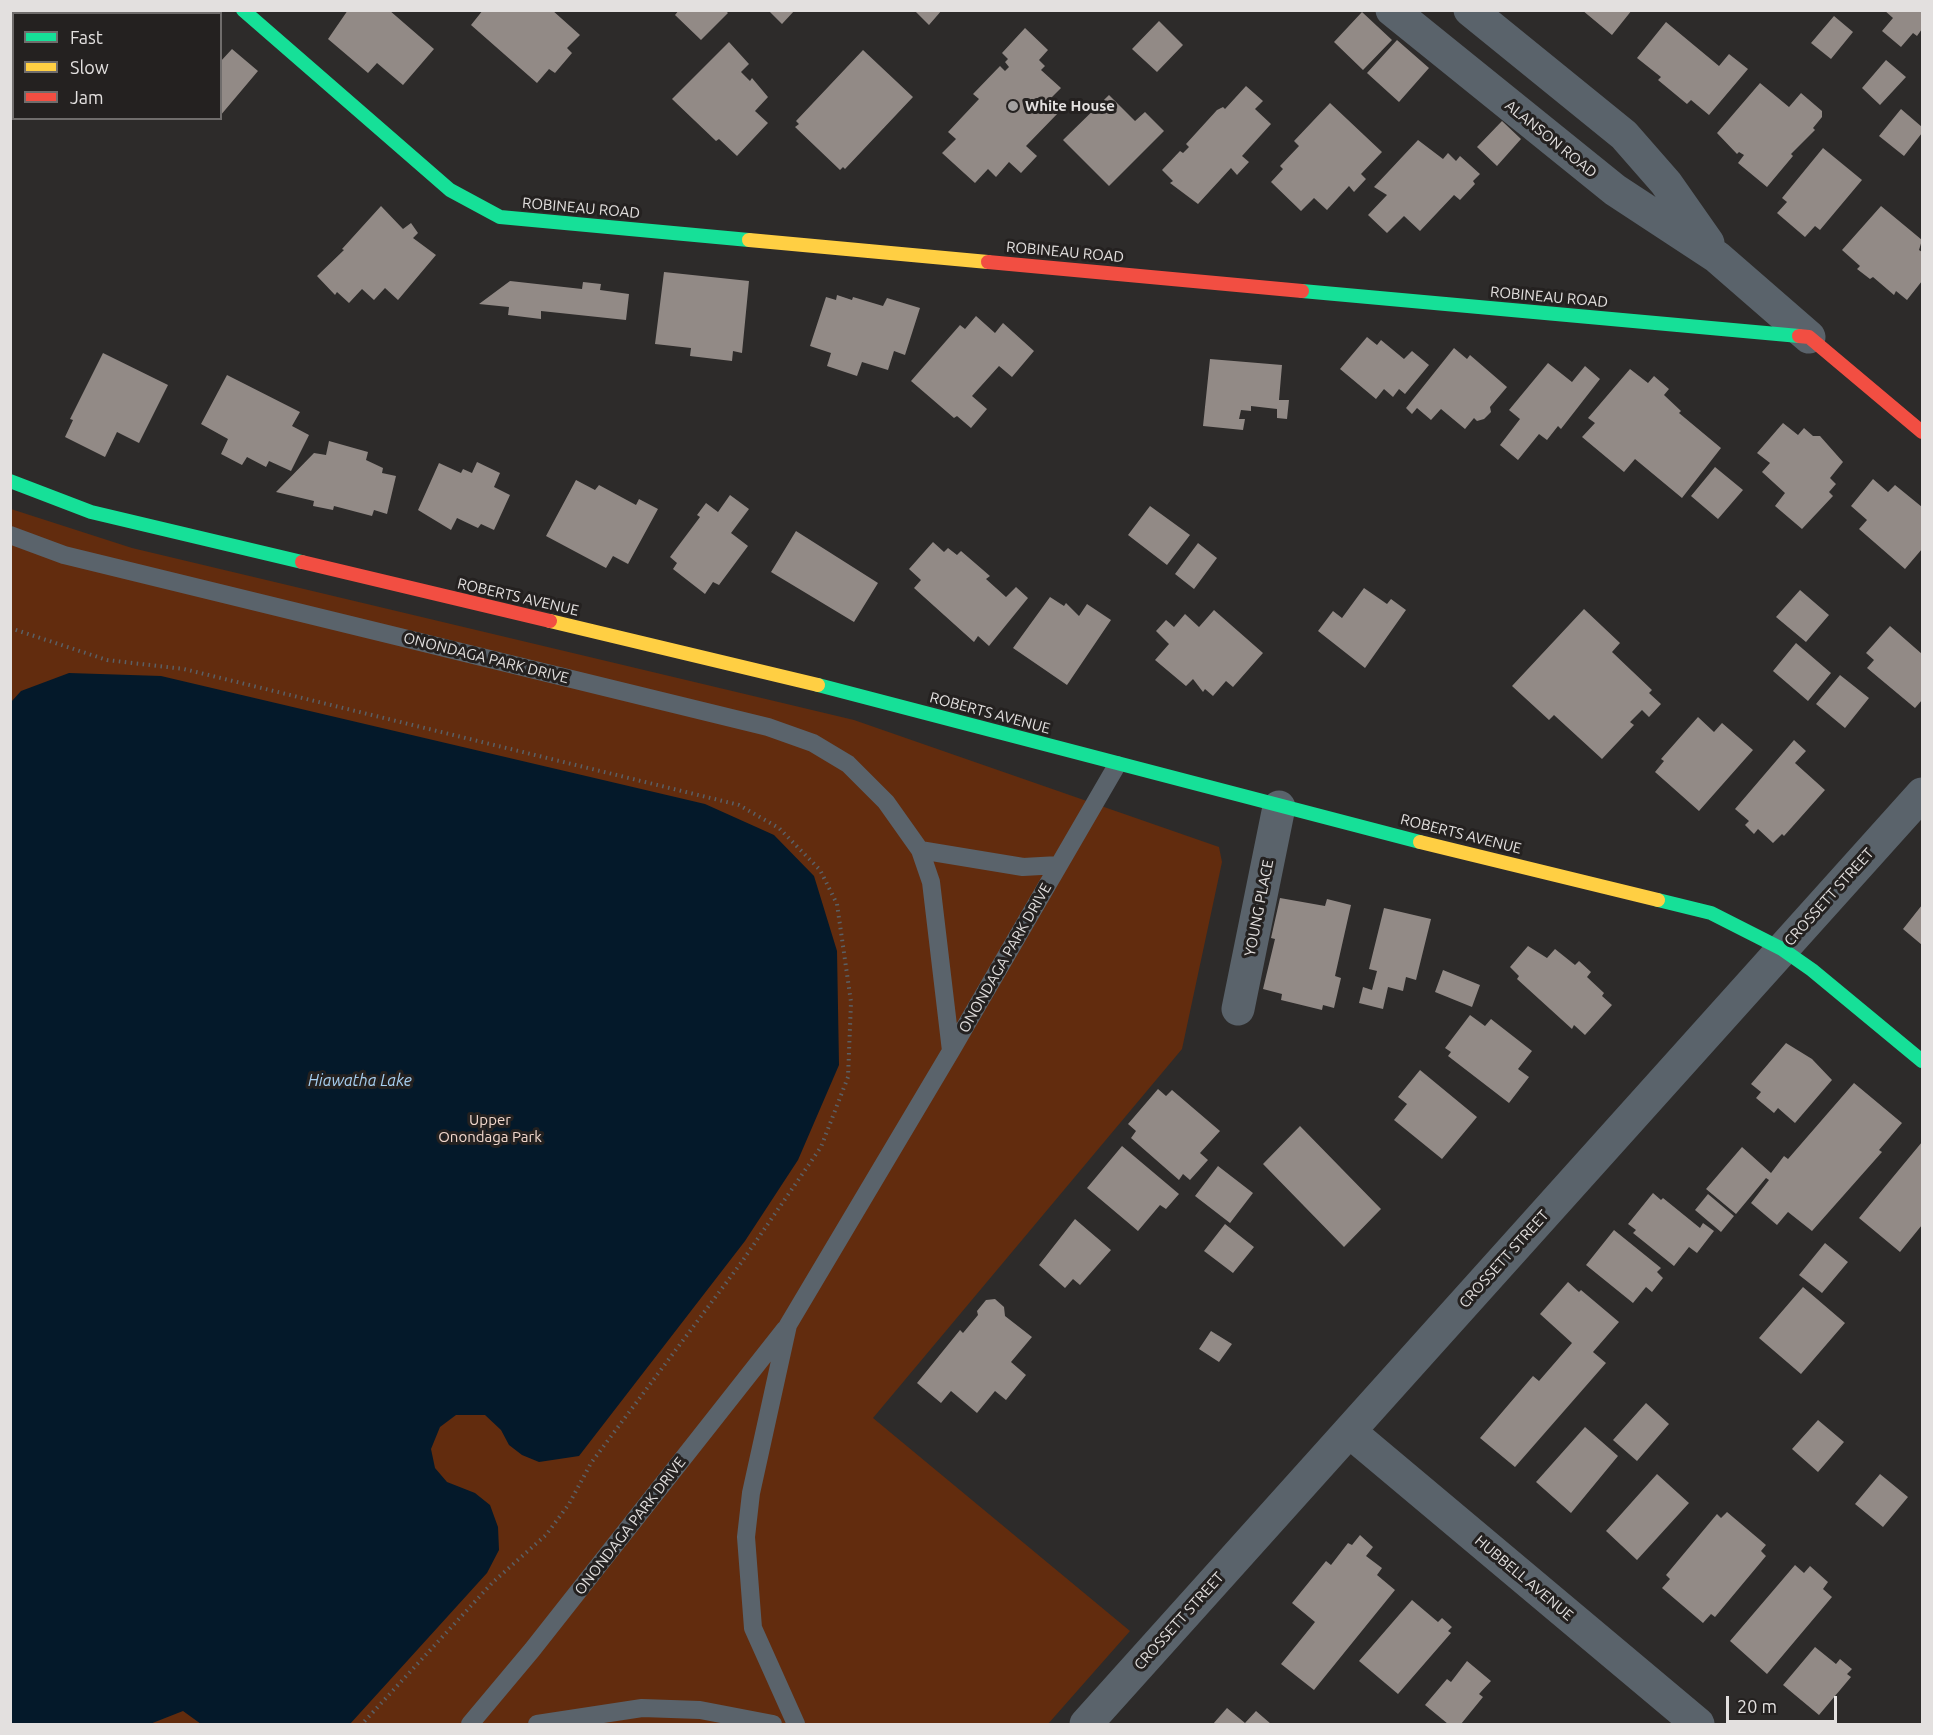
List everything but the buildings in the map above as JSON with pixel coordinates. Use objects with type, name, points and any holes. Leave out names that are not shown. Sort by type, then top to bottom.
[{"type":"street","name":"ROBINEAU ROAD","points":[[243,10],[450,190],[500,217],[1809,337]]},
{"type":"street","name":"ALANSON ROAD","points":[[1392,10],[1615,190],[1718,257],[1809,337]]},
{"type":"street","name":"ALANSON ROAD","points":[[1470,10],[1624,135],[1665,183],[1718,257]]},
{"type":"street","points":[[1809,337],[1923,432]]},
{"type":"street","name":"ROBERTS AVENUE","points":[[10,481],[91,512],[855,694],[1279,807],[1711,913],[1782,949],[1812,970],[1923,1061]]},
{"type":"street","name":"CROSSETT STREET","points":[[1086,1725],[1923,794]]},
{"type":"street","name":"YOUNG PLACE","points":[[1238,1009],[1279,807]]},
{"type":"street","name":"HUBBELL AVENUE","points":[[1350,1431],[1698,1725]]},
{"type":"lane","name":"ONONDAGA PARK DRIVE","points":[[10,535],[64,555],[768,727],[813,743],[848,764],[886,801],[920,850],[931,882],[951,1052]]},
{"type":"lane","name":"ONONDAGA PARK DRIVE","points":[[470,1725],[532,1650],[788,1325],[951,1052],[1117,765]]},
{"type":"lane","name":"ONONDAGA PARK DRIVE","points":[[920,850],[1023,867],[1059,864]]},
{"type":"lane","name":"ONONDAGA PARK DRIVE","points":[[788,1325],[751,1492],[746,1538],[753,1628],[796,1725]]},
{"type":"lane","points":[[537,1725],[642,1708],[699,1710],[773,1725]]},
{"type":"path","points":[[10,628],[107,660],[184,669],[740,805],[779,828],[820,870],[837,904],[851,1002],[848,1077],[821,1147],[741,1263],[591,1463],[569,1504],[546,1535],[493,1582],[362,1725]]},
{"type":"green space","name":"Upper Onondaga Park","points":[[11,509],[132,548],[854,720],[1219,847],[1222,862],[1182,1049],[873,1418],[1130,1631],[1048,1724],[11,1724]]},
{"type":"water","name":"Hiawatha Lake","points":[[69,673],[161,676],[705,804],[774,835],[814,876],[837,951],[839,1065],[798,1160],[745,1241],[579,1456],[539,1462],[522,1455],[509,1445],[501,1430],[485,1415],[456,1415],[440,1427],[431,1449],[435,1468],[447,1482],[475,1493],[490,1505],[498,1527],[499,1550],[487,1573],[350,1724],[201,1724],[183,1711],[150,1724],[11,1724],[11,702],[21,691]]},
{"type":"traffic: fast","points":[[243,10],[450,190],[500,217],[749,240]]},
{"type":"traffic: fast","points":[[1302,291],[1799,336]]},
{"type":"traffic: fast","points":[[10,481],[91,512],[302,562]]},
{"type":"traffic: fast","points":[[818,685],[1420,842]]},
{"type":"traffic: fast","points":[[1658,900],[1711,913],[1782,949],[1812,970],[1922,1061]]},
{"type":"traffic: slow","points":[[749,240],[988,262]]},
{"type":"traffic: slow","points":[[550,621],[818,685]]},
{"type":"traffic: slow","points":[[1420,842],[1658,900]]},
{"type":"traffic: jam","points":[[988,262],[1302,291]]},
{"type":"traffic: jam","points":[[1799,336],[1809,337],[1922,432]]},
{"type":"traffic: jam","points":[[302,562],[550,621]]},
{"type":"place","name":"White House","points":[[1013,106]]}]
